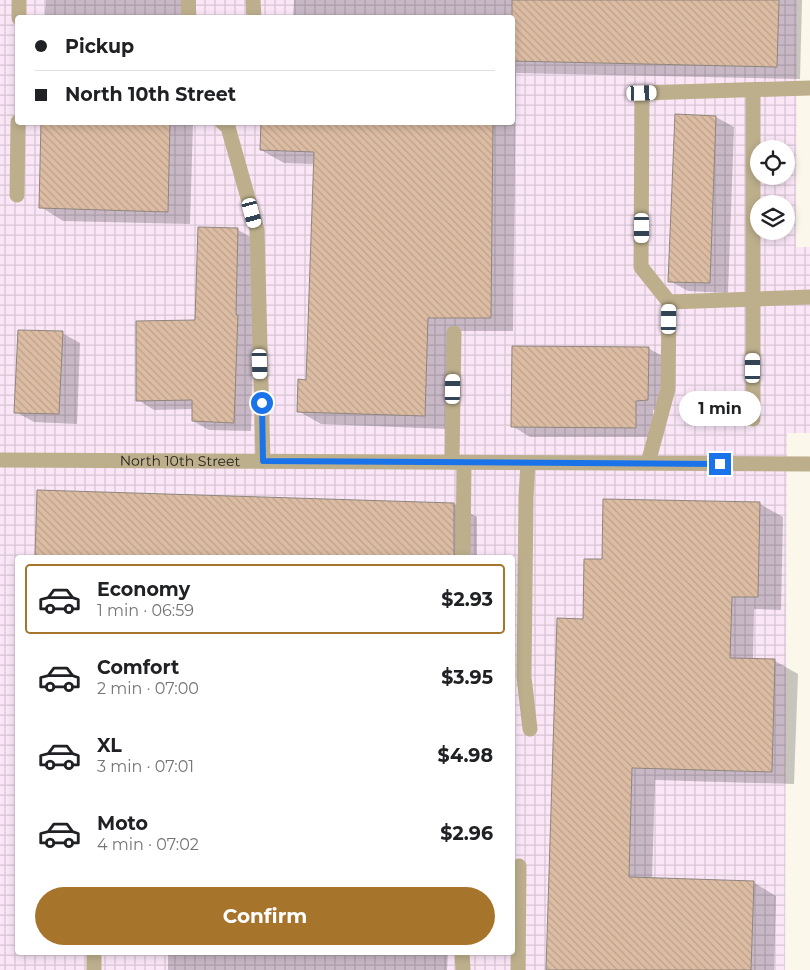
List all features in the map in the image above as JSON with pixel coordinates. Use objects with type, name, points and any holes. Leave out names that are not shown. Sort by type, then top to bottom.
[{"type":"street","points":[[19,0],[19,15]]},
{"type":"street","points":[[188,0],[189,15]]},
{"type":"street","points":[[254,0],[254,15]]},
{"type":"street","points":[[648,463],[668,388],[670,302],[641,267],[642,93],[810,88]]},
{"type":"street","points":[[753,90],[753,419]]},
{"type":"street","points":[[17,195],[18,125]]},
{"type":"street","points":[[227,125],[257,230],[263,461]]},
{"type":"street","points":[[670,302],[810,297]]},
{"type":"street","points":[[454,334],[463,555]]},
{"type":"street","name":"North 10th Street","points":[[0,460],[810,464]]},
{"type":"street","points":[[528,463],[524,677],[530,729]]},
{"type":"street","points":[[518,866],[518,970]]},
{"type":"street","points":[[94,955],[94,970]]},
{"type":"street","points":[[462,955],[463,970]]},
{"type":"shaded area","points":[[0,0],[797,0],[796,247],[810,247],[810,433],[787,433],[785,970],[0,970]]},
{"type":"building","points":[[512,0],[779,0],[777,67],[515,61],[515,15],[512,15]]},
{"type":"building","points":[[675,114],[716,116],[710,283],[668,282]]},
{"type":"building","points":[[41,125],[170,125],[168,212],[39,208]]},
{"type":"building","points":[[261,125],[493,125],[491,318],[428,318],[425,416],[297,412],[298,379],[306,380],[314,152],[260,150]]},
{"type":"building","points":[[198,227],[238,228],[236,315],[238,315],[234,423],[192,421],[192,400],[136,401],[136,321],[195,320]]},
{"type":"building","points":[[18,330],[63,331],[59,414],[14,413]]},
{"type":"building","points":[[512,346],[649,347],[648,400],[636,401],[636,428],[511,427]]},
{"type":"building","points":[[37,490],[454,503],[454,555],[35,555]]},
{"type":"building","points":[[603,499],[760,502],[758,597],[732,597],[730,658],[775,659],[772,772],[632,768],[629,877],[754,881],[751,970],[546,970],[557,618],[583,619],[584,559],[602,559]]},
{"type":"route","points":[[262,403],[263,461],[720,464]]}]
